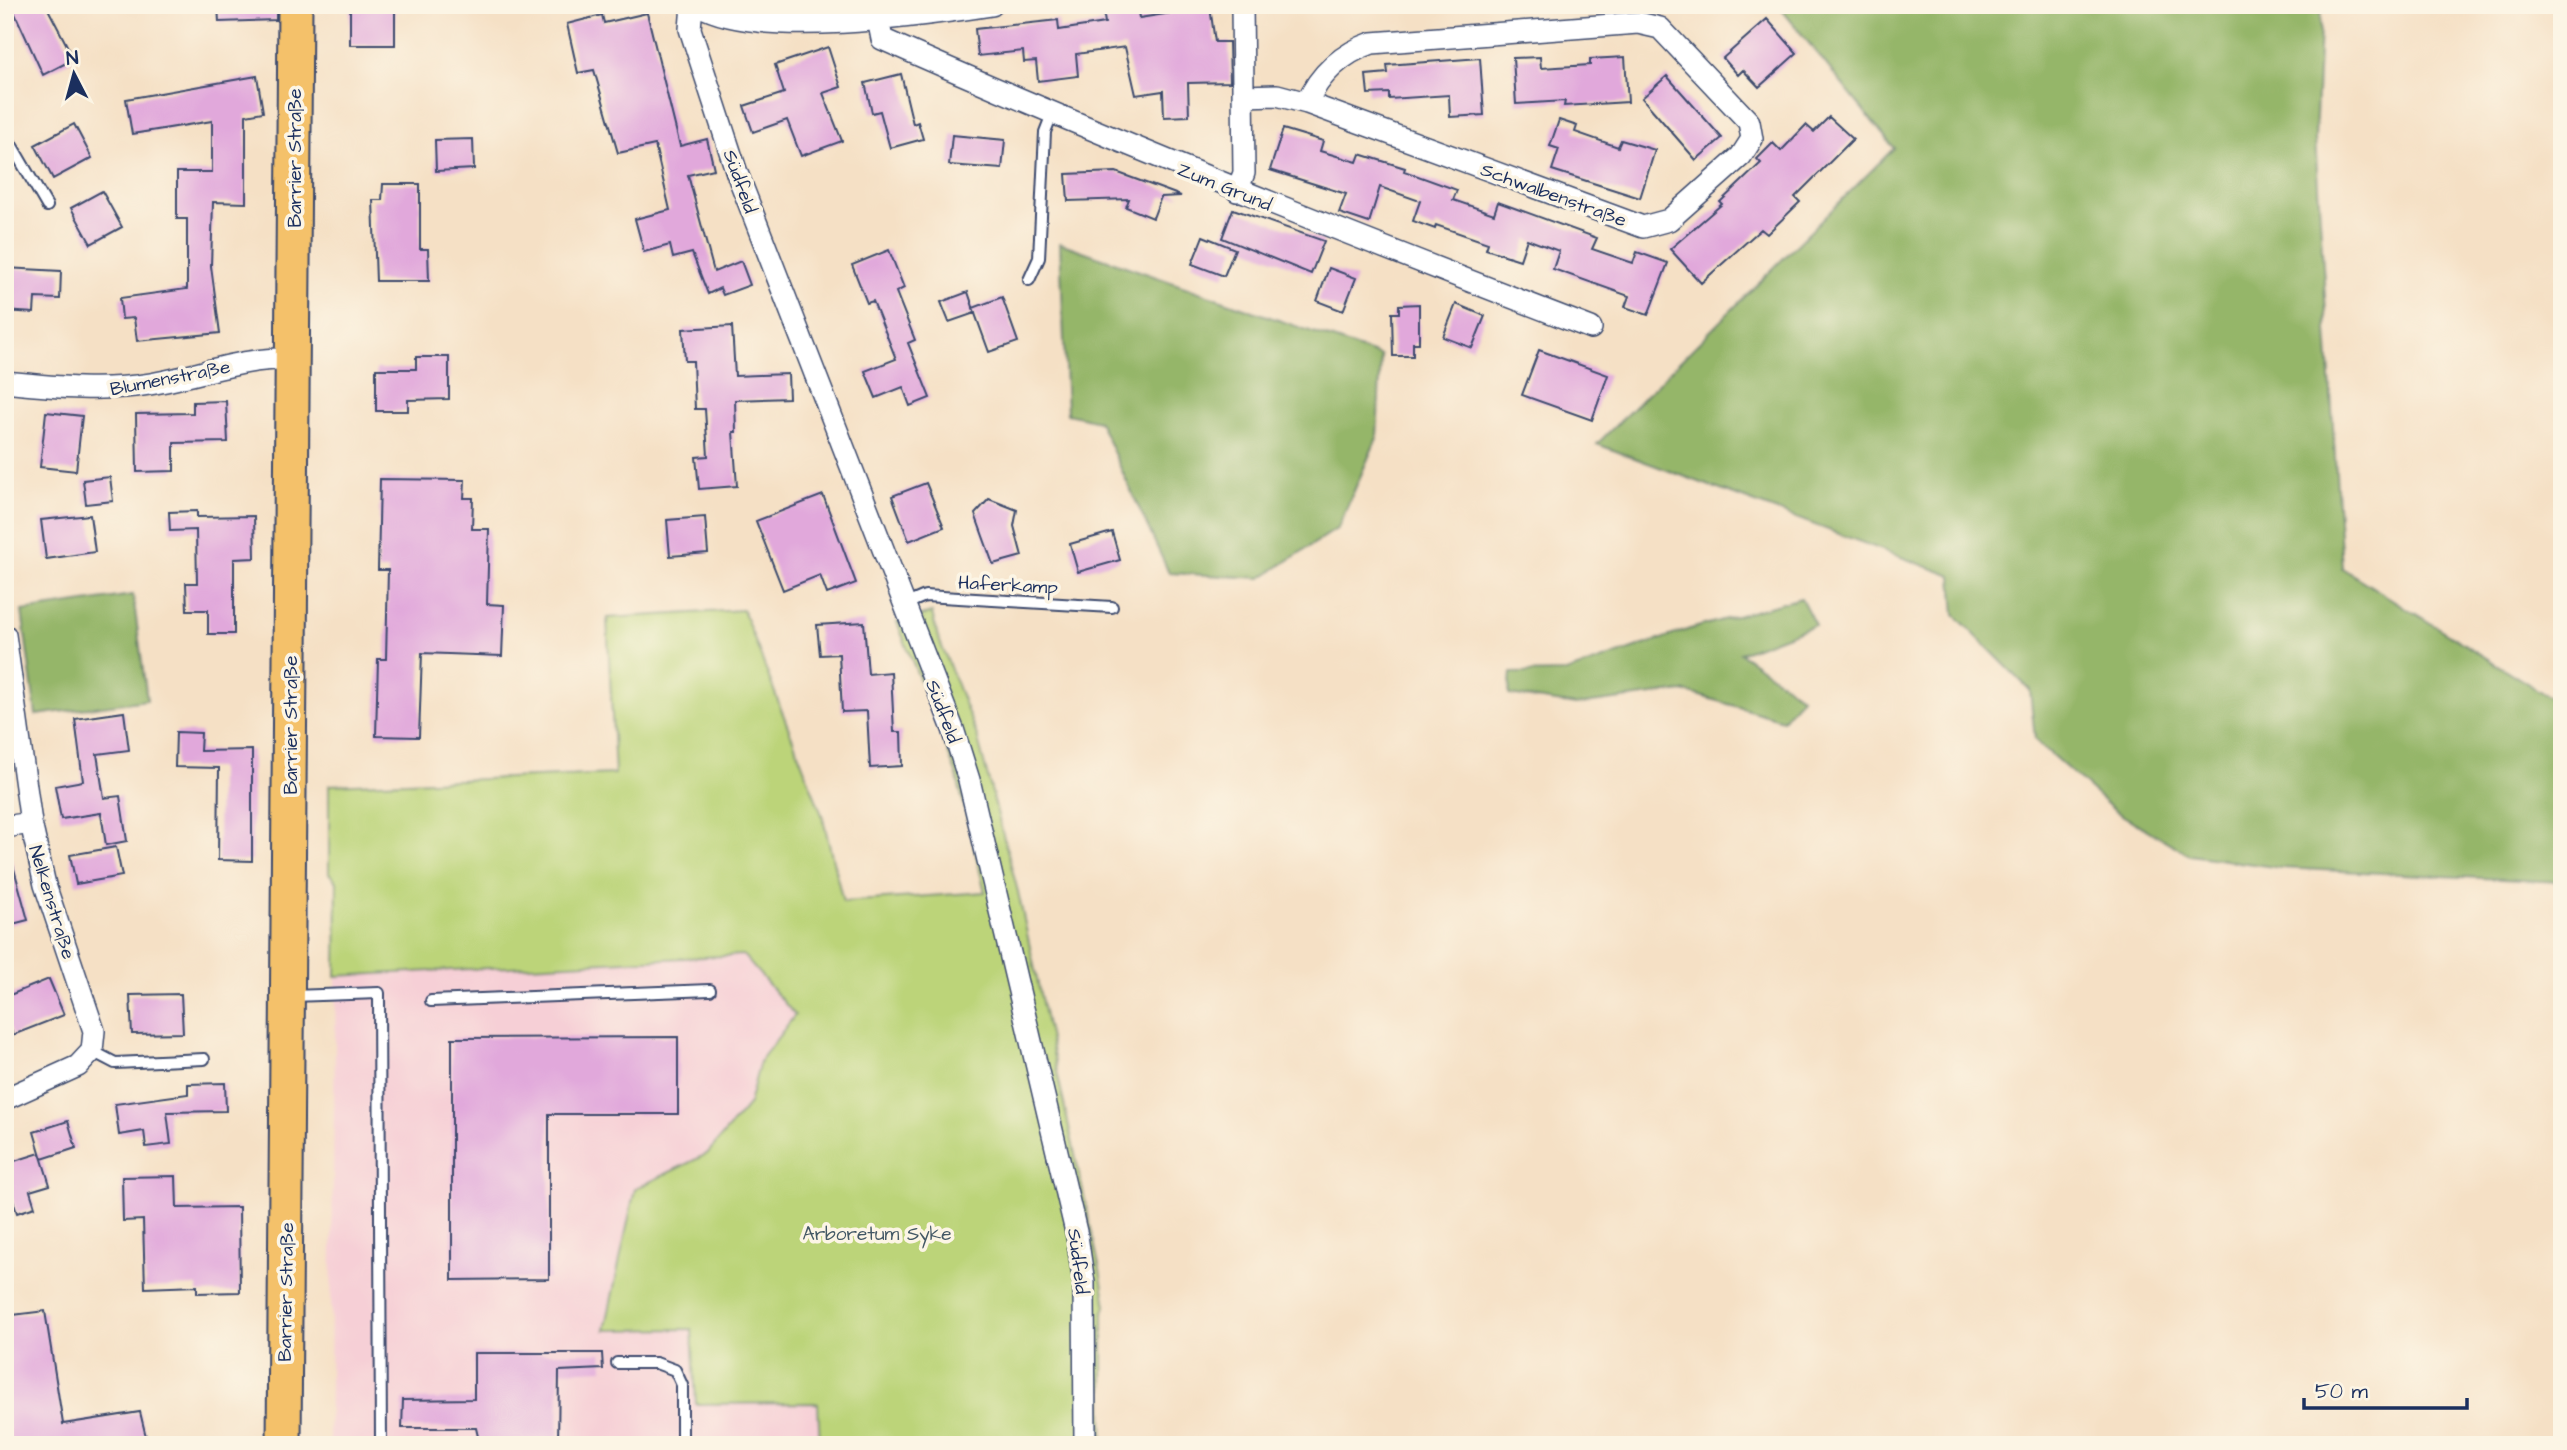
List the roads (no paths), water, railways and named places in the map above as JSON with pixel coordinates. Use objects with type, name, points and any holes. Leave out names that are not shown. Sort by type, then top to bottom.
[{"type":"main road","name":"Barrier Straße","points":[[284,1445],[295,5]]},
{"type":"street","name":"Südfeld","points":[[692,5],[690,29],[737,173],[953,729],[969,780],[1077,1236],[1084,1283],[1085,1445]]},
{"type":"street","points":[[699,5],[714,14],[744,21],[822,14],[878,19],[992,5]]},
{"type":"street","points":[[1237,191],[1244,173],[1242,5]]},
{"type":"street","name":"Zum Grund","points":[[878,19],[882,39],[1052,114],[1237,191],[1591,328]]},
{"type":"street","name":"Schwalbenstraße","points":[[1243,96],[1277,95],[1307,103],[1643,226],[1669,220],[1741,156],[1752,139],[1749,122],[1660,27],[1638,23],[1372,43],[1347,51],[1312,91],[1307,103]]},
{"type":"street","name":"Blumenstraße","points":[[5,382],[100,391],[153,384],[268,358],[293,359]]},
{"type":"street","name":"Nelkenstraße","points":[[5,638],[31,822],[45,885],[94,1031],[92,1051]]},
{"type":"street","points":[[5,827],[31,822]]},
{"type":"street","points":[[5,1099],[78,1066],[92,1051]]},
{"type":"lane","points":[[1029,281],[1039,258],[1045,132],[1052,114]]},
{"type":"lane","points":[[5,134],[47,206]]},
{"type":"lane","name":"Haferkamp","points":[[903,605],[925,596],[1112,607]]},
{"type":"lane","points":[[431,1001],[710,990]]},
{"type":"lane","points":[[287,996],[379,993],[381,1445]]},
{"type":"lane","points":[[92,1051],[115,1063],[204,1059]]},
{"type":"lane","points":[[617,1363],[656,1363],[675,1370],[682,1385],[682,1445]]},
{"type":"park label","name":"Arboretum Syke","points":[[877,1233]]}]
